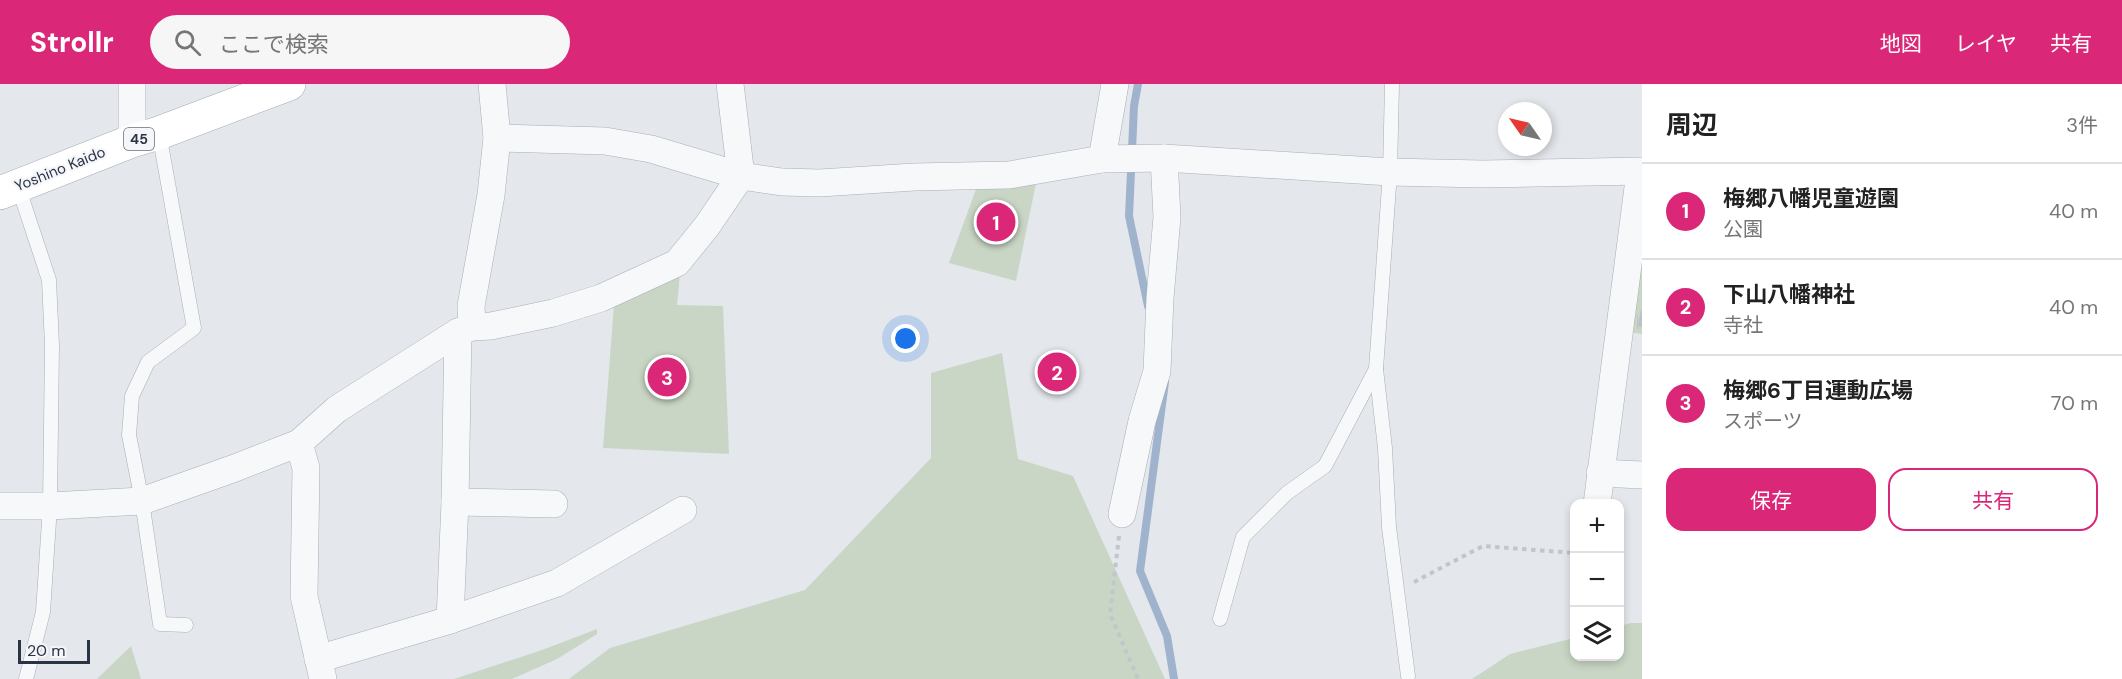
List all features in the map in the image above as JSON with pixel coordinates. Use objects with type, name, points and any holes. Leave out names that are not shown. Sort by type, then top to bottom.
[{"type":"main road","name":"Yoshino Kaido","points":[[9,189],[290,84]]},
{"type":"street","points":[[132,84],[146,137]]},
{"type":"street","points":[[450,620],[465,329],[491,195],[497,138],[492,84]]},
{"type":"street","points":[[0,506],[142,501],[299,443],[337,409],[465,329],[553,313],[600,298],[677,262],[707,226],[741,176],[730,84]]},
{"type":"street","points":[[1102,159],[1115,84]]},
{"type":"street","points":[[497,138],[605,141],[651,149],[741,176],[782,182],[820,183],[914,177],[1009,175],[1102,159],[1164,158],[1390,172],[1482,174],[1641,172],[1597,499]]},
{"type":"street","points":[[1122,514],[1142,421],[1157,371],[1167,217],[1164,158]]},
{"type":"street","points":[[299,443],[306,468],[304,596],[320,669],[557,583],[683,510]]},
{"type":"street","points":[[1600,473],[1642,475]]},
{"type":"street","points":[[455,502],[554,504]]},
{"type":"lane","points":[[1392,84],[1390,172],[1376,369],[1385,448],[1389,528],[1408,676]]},
{"type":"lane","points":[[146,137],[194,328],[148,362],[132,396],[129,435],[142,501],[160,624],[186,625]]},
{"type":"lane","points":[[9,189],[49,280],[52,345],[50,506],[43,612],[27,679]]},
{"type":"lane","points":[[1220,619],[1243,537],[1287,493],[1325,466],[1376,369]]},
{"type":"path","points":[[1122,514],[1110,614],[1138,679]]},
{"type":"path","points":[[1397,590],[1483,546],[1570,553]]},
{"type":"green space","points":[[1037,178],[1016,281],[949,263],[979,181]]},
{"type":"green space","points":[[1642,218],[1642,334],[1629,332]]},
{"type":"green space","points":[[680,273],[677,305],[723,306],[729,454],[603,448],[614,305]]},
{"type":"green space","points":[[1002,353],[1018,459],[1073,476],[1165,679],[569,679],[610,648],[805,590],[931,458],[931,373]]},
{"type":"green space","points":[[1642,623],[1642,679],[1472,679],[1510,654],[1570,639],[1570,661],[1624,661],[1624,625]]},
{"type":"green space","points":[[597,629],[597,634],[557,659],[512,679],[454,679],[542,650]]},
{"type":"green space","points":[[131,646],[141,679],[97,679]]},
{"type":"building","points":[[1642,310],[1642,327],[1638,326]]},
{"type":"waterway","points":[[1138,84],[1134,106],[1129,216],[1148,306]]},
{"type":"waterway","points":[[1165,382],[1140,571],[1167,636],[1174,679]]},
{"type":"place","name":"梅郷八幡児童遊園","points":[[996,222]]},
{"type":"place","name":"下山八幡神社","points":[[1057,372]]},
{"type":"place","name":"梅郷6丁目運動広場","points":[[667,377]]}]
